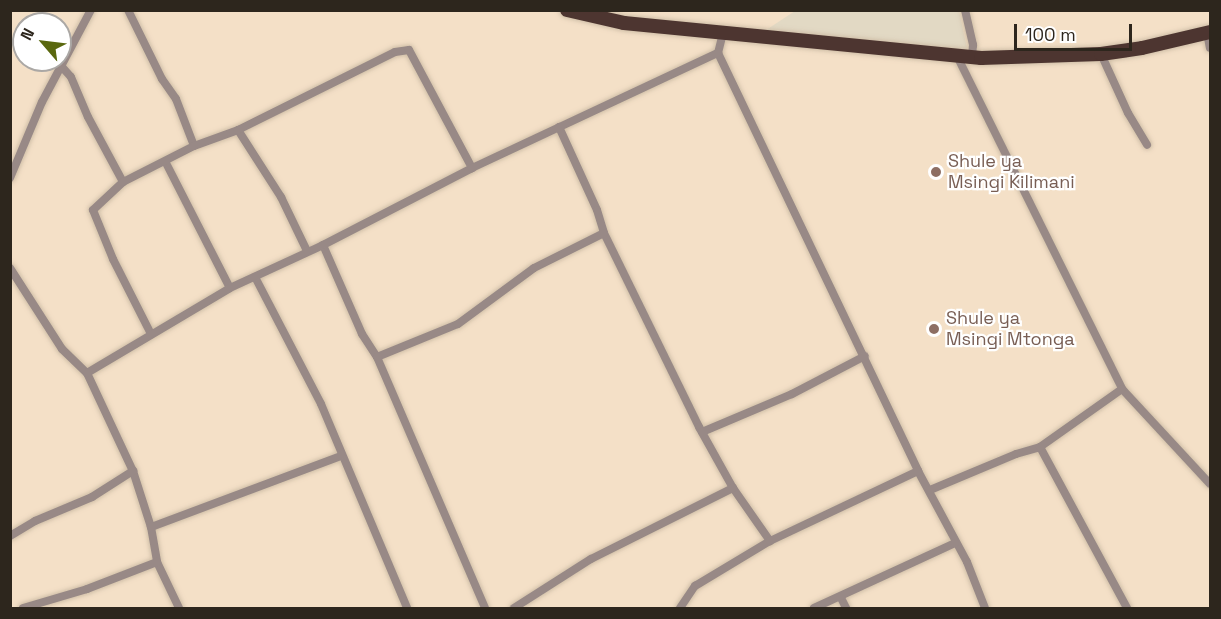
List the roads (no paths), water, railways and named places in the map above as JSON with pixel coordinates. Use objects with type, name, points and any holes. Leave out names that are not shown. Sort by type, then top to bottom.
[{"type":"highway","points":[[567,10],[624,23],[972,57],[1101,54],[1209,32]]},
{"type":"street","points":[[72,47],[91,10]]},
{"type":"street","points":[[128,10],[162,79],[176,99],[194,146]]},
{"type":"street","points":[[965,10],[972,57]]},
{"type":"street","points":[[1209,32],[1210,48]]},
{"type":"street","points":[[723,33],[717,53],[865,356],[918,471],[967,562],[985,609]]},
{"type":"street","points":[[151,333],[109,250],[93,210],[123,182],[166,163],[194,146],[238,130],[395,52],[409,50],[472,168]]},
{"type":"street","points":[[87,373],[230,288],[323,245],[559,126],[717,53]]},
{"type":"street","points":[[1101,54],[1128,113],[1147,145]]},
{"type":"street","points":[[957,56],[1122,389],[1210,484]]},
{"type":"street","points":[[10,178],[42,102],[59,72]]},
{"type":"street","points":[[66,72],[123,182]]},
{"type":"street","points":[[559,126],[597,210],[604,233],[702,432],[733,488],[771,541]]},
{"type":"street","points":[[238,130],[281,197],[307,251]]},
{"type":"street","points":[[166,163],[230,288]]},
{"type":"street","points":[[376,357],[458,324],[534,268],[604,233]]},
{"type":"street","points":[[323,245],[362,334],[376,357],[485,609]]},
{"type":"street","points":[[10,268],[62,350],[87,373],[133,471],[152,526],[157,562],[179,609]]},
{"type":"street","points":[[255,277],[321,404],[407,609]]},
{"type":"street","points":[[702,432],[792,394],[865,356]]},
{"type":"street","points":[[930,490],[1016,454],[1040,447],[1122,389]]},
{"type":"street","points":[[1040,447],[1127,609]]},
{"type":"street","points":[[152,526],[341,456]]},
{"type":"street","points":[[10,536],[35,521],[92,497],[133,471]]},
{"type":"street","points":[[680,609],[695,586],[771,541],[918,471]]},
{"type":"street","points":[[514,609],[591,559],[733,488]]},
{"type":"street","points":[[814,609],[955,543]]},
{"type":"street","points":[[23,609],[87,589],[157,562]]},
{"type":"street","points":[[841,598],[846,609]]},
{"type":"place","name":"Shule ya Msingi Kilimani","points":[[936,172]]},
{"type":"place","name":"Shule ya Msingi Mtonga","points":[[934,329]]}]
